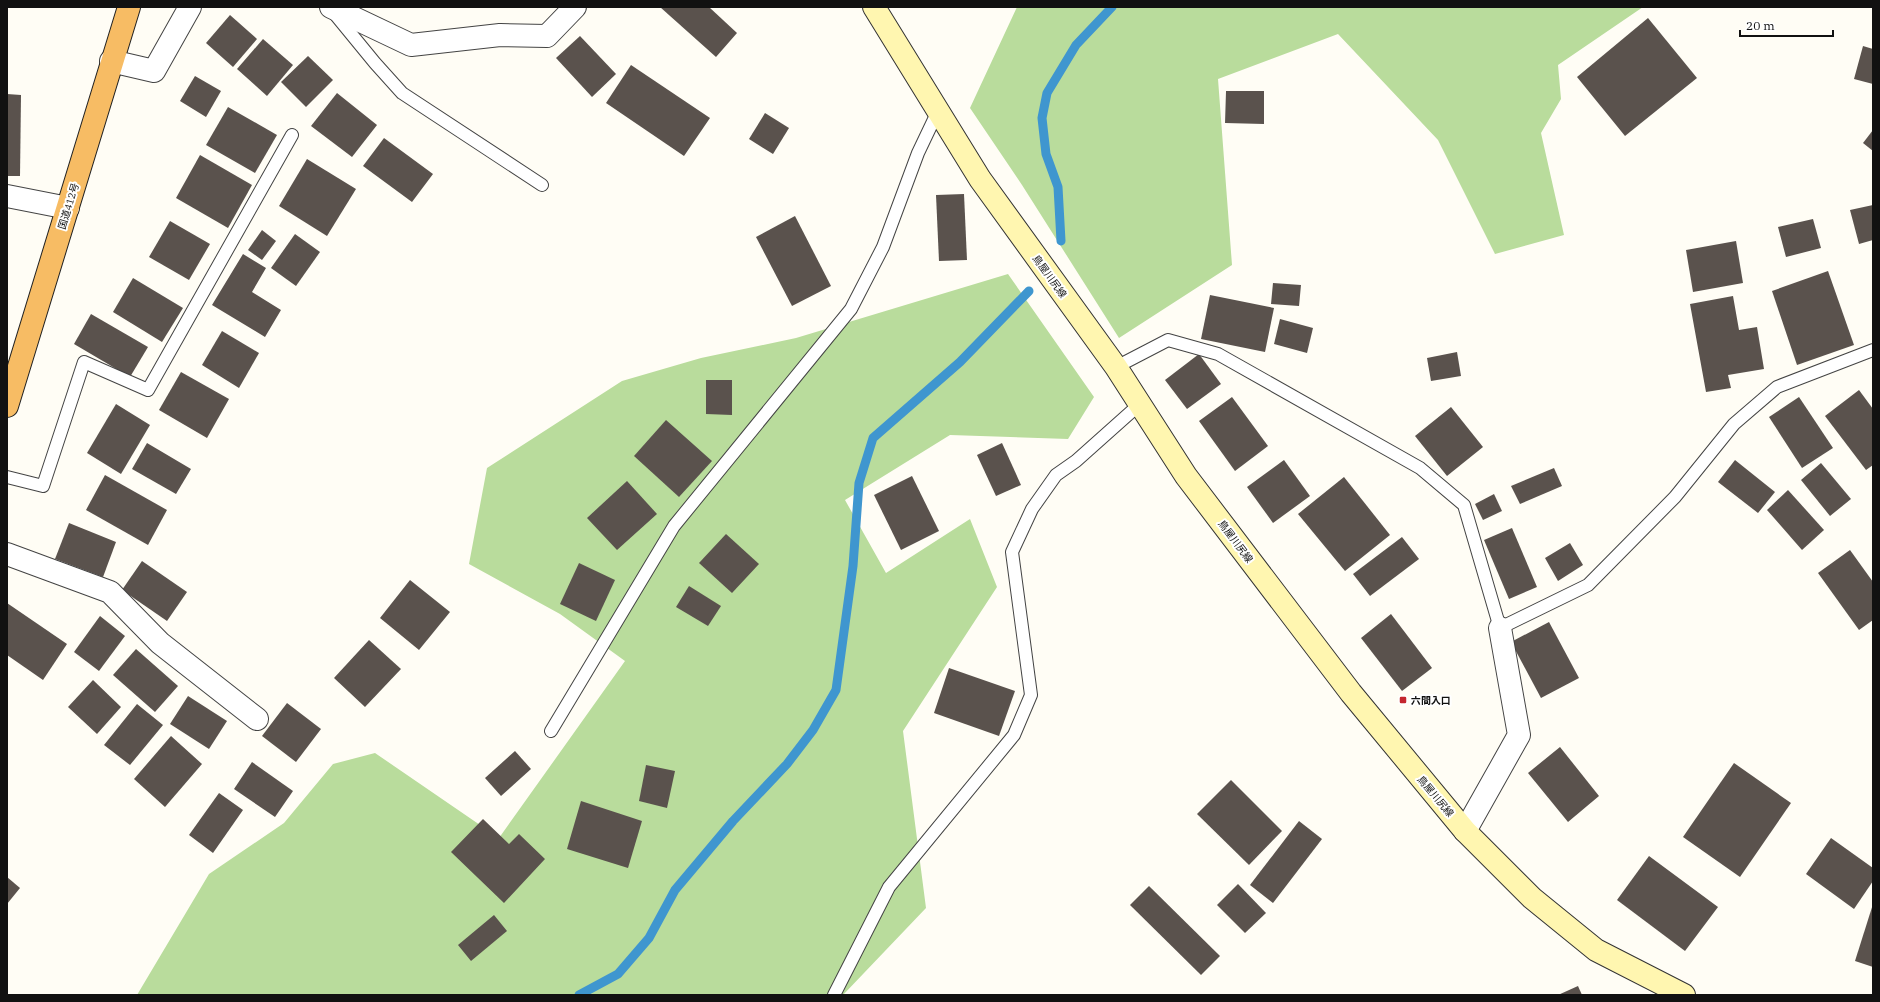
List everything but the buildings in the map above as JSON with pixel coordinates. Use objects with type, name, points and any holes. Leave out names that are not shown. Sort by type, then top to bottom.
[{"type":"highway","name":"国道412号","points":[[7,406],[68,208],[111,61],[129,7]]},
{"type":"main road","name":"鳥屋川尻線","points":[[874,7],[980,179],[1116,367],[1196,489],[1351,693],[1465,831],[1532,898],[1596,950],[1684,995]]},
{"type":"street","points":[[111,61],[154,71],[190,7]]},
{"type":"street","points":[[330,7],[411,45],[500,35],[547,36],[575,7]]},
{"type":"street","points":[[7,196],[68,208]]},
{"type":"street","points":[[7,554],[110,592],[160,643],[257,720]]},
{"type":"street","points":[[1465,831],[1519,735],[1500,628]]},
{"type":"lane","points":[[330,7],[375,63],[402,92],[542,185]]},
{"type":"lane","points":[[552,731],[674,526],[852,310],[883,247],[918,153],[938,111]]},
{"type":"lane","points":[[7,477],[43,486],[84,362],[148,390],[292,135]]},
{"type":"lane","points":[[1116,367],[1168,340],[1218,354],[1420,468],[1464,505],[1500,628],[1588,585],[1675,497],[1734,424],[1777,387],[1873,350]]},
{"type":"lane","points":[[834,995],[889,887],[1014,735],[1031,695],[1012,552],[1032,509],[1056,475],[1076,461],[1141,403]]},
{"type":"green space","points":[[1017,7],[1643,7],[1558,65],[1561,99],[1541,133],[1564,235],[1495,254],[1438,140],[1338,34],[1218,79],[1232,265],[1119,338],[1022,185],[970,108]]},
{"type":"green space","points":[[1008,274],[1094,397],[1068,439],[950,435],[845,500],[886,573],[970,519],[997,587],[903,731],[926,908],[843,995],[137,995],[209,874],[284,823],[333,764],[375,753],[499,838],[625,661],[560,614],[469,564],[487,468],[622,381],[701,358],[796,338]]},
{"type":"waterway","points":[[1061,241],[1058,187],[1046,154],[1042,118],[1047,93],[1076,45],[1112,7]]},
{"type":"waterway","points":[[579,995],[618,974],[649,938],[675,890],[733,821],[787,764],[813,730],[836,690],[853,566],[859,483],[873,438],[960,362],[1029,291]]},
{"type":"place","name":"六間入口","points":[[1403,700]]}]
